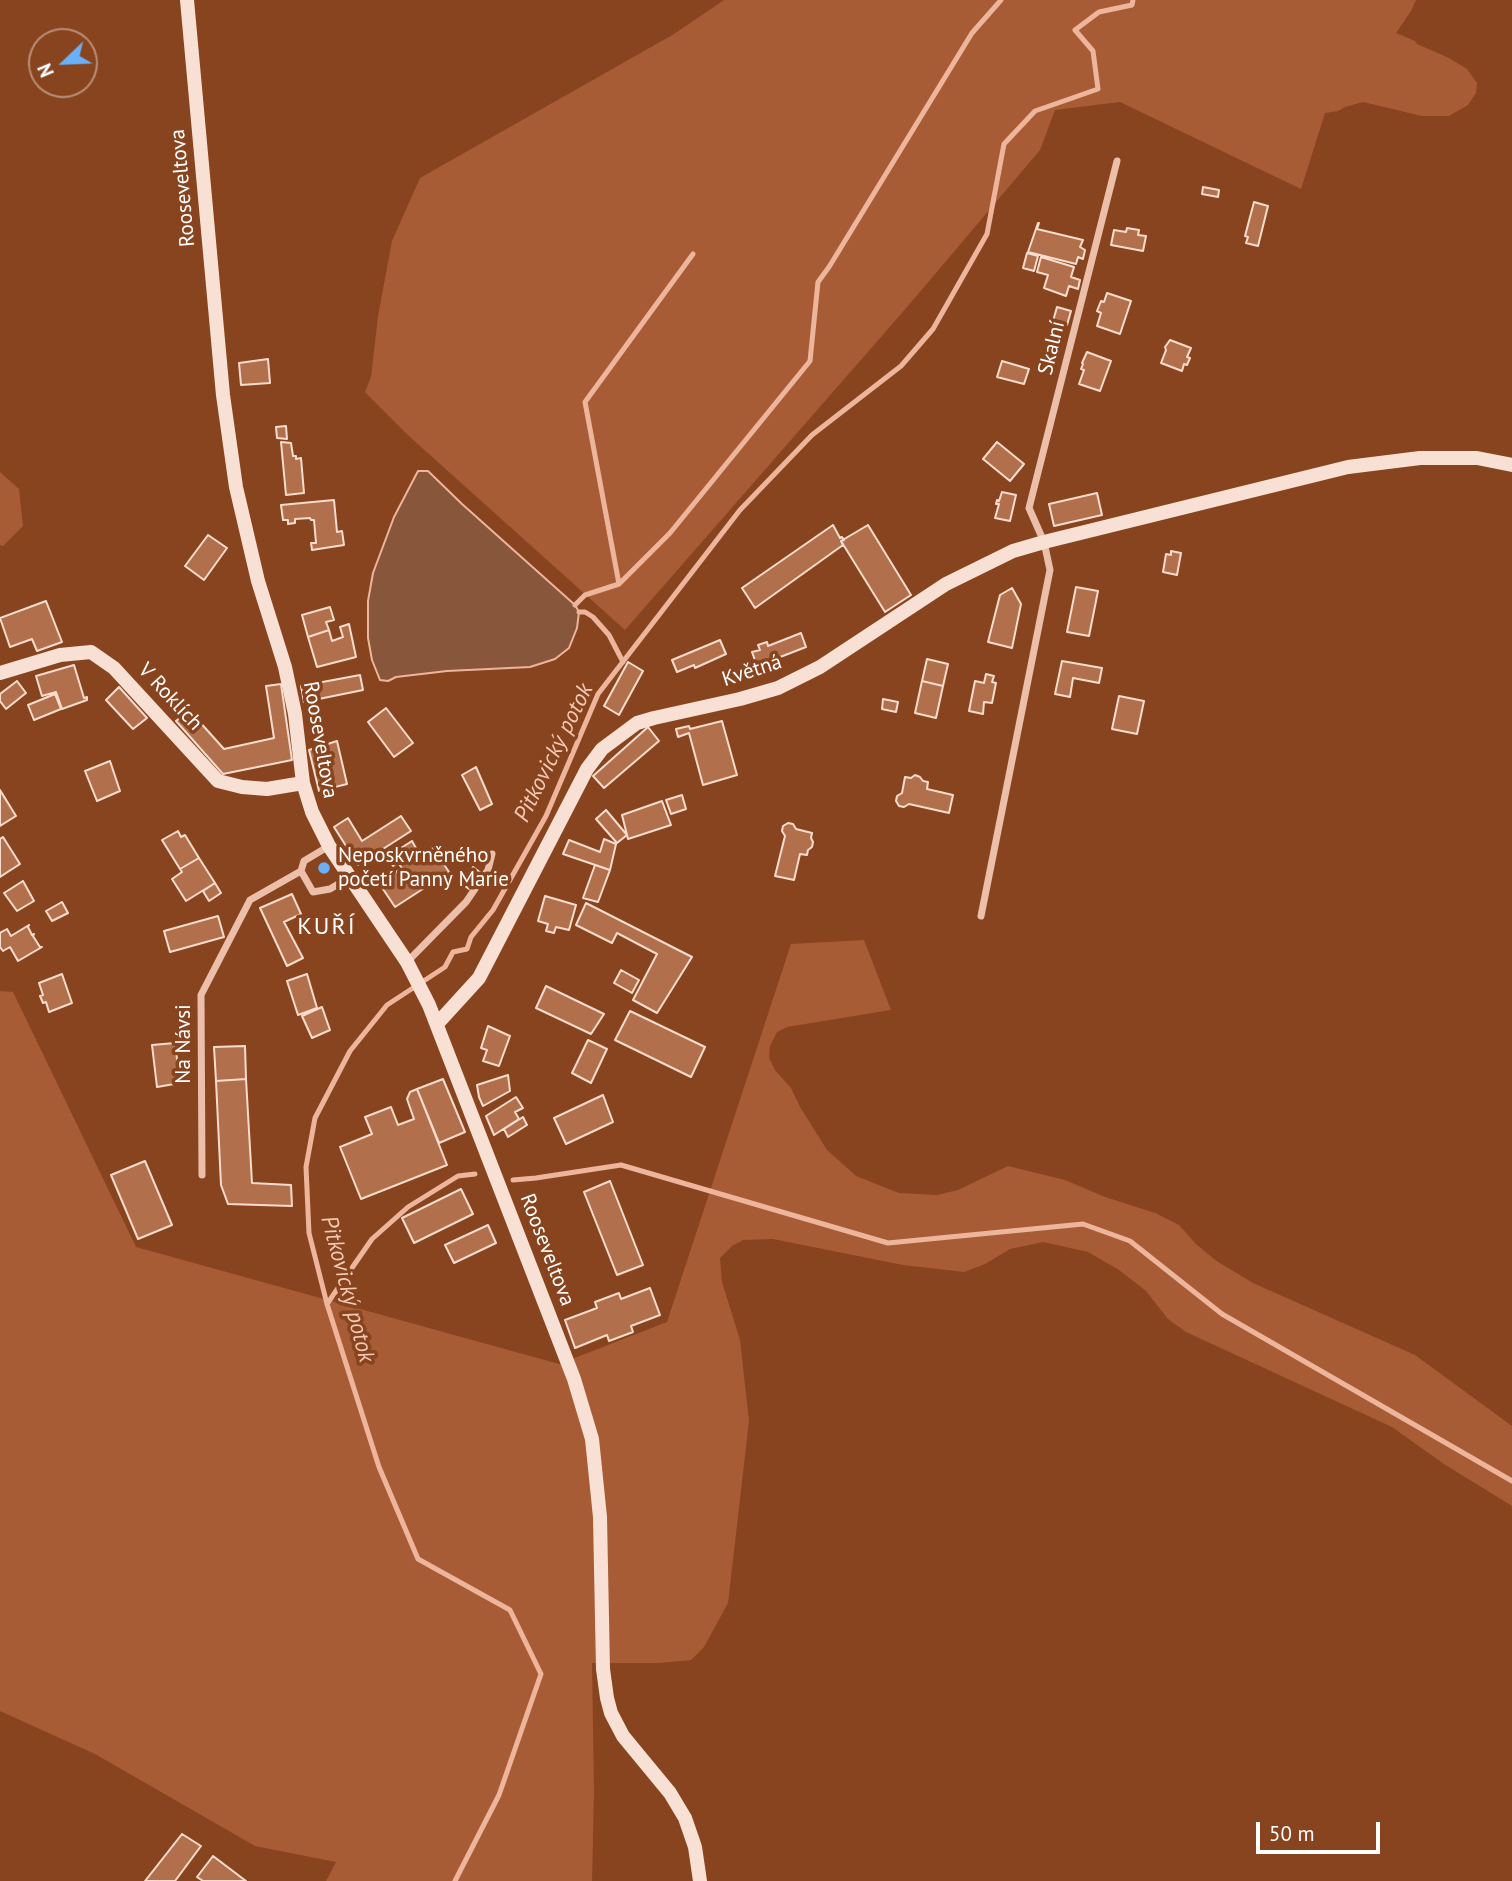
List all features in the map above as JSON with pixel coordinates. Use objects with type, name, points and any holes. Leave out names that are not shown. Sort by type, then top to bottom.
[{"type":"street","name":"Rooseveltova","points":[[187,0],[223,396],[236,487],[258,582],[285,667],[295,714],[303,783],[312,812],[329,846],[409,968],[429,1005],[574,1379],[592,1440],[600,1517],[603,1669],[607,1698],[622,1737],[670,1793],[685,1818],[695,1847],[700,1881]]},
{"type":"street","name":"Skalní","points":[[981,916],[1051,570],[1044,542],[1029,508],[1117,160]]},
{"type":"street","name":"Květná","points":[[437,1024],[480,978],[587,769],[603,749],[637,723],[778,688],[820,667],[946,584],[1013,551],[1348,467],[1408,460],[1477,458],[1512,465]]},
{"type":"street","name":"V Roklích","points":[[0,673],[60,655],[91,652],[114,668],[218,781],[242,788],[267,789],[303,783]]},
{"type":"street","name":"Na Návsi","points":[[202,1175],[201,995],[250,900],[300,871],[304,862],[329,846]]},
{"type":"street","points":[[409,968],[466,902],[488,870],[492,854]]},
{"type":"street","points":[[300,871],[313,892],[330,889],[350,877]]},
{"type":"shaded area","points":[[724,0],[1416,0],[1396,33],[1467,69],[1477,83],[1476,93],[1468,105],[1449,116],[1422,116],[1363,102],[1325,113],[1301,189],[1120,102],[1055,110],[1040,150],[908,306],[625,630],[410,437],[365,392],[371,377],[378,316],[392,241],[420,178],[674,34]]},
{"type":"shaded area","points":[[418,471],[428,471],[575,605],[579,612],[577,628],[569,648],[555,659],[530,667],[447,671],[380,680],[372,660],[368,638],[368,601],[373,573],[394,517]]},
{"type":"shaded area","points":[[0,472],[19,489],[23,526],[3,546],[0,545]]},
{"type":"shaded area","points":[[864,940],[891,1010],[787,1027],[777,1032],[770,1046],[769,1058],[775,1070],[791,1088],[827,1150],[856,1176],[899,1193],[937,1195],[958,1190],[1008,1166],[1065,1180],[1105,1197],[1155,1213],[1179,1225],[1215,1260],[1253,1283],[1415,1355],[1512,1426],[1512,1506],[1444,1464],[1392,1427],[1186,1332],[1168,1319],[1146,1291],[1119,1270],[1088,1252],[1043,1242],[1010,1249],[985,1264],[964,1272],[903,1265],[773,1239],[743,1240],[720,1258],[722,1282],[740,1340],[749,1421],[728,1603],[704,1647],[691,1660],[592,1663],[592,1881],[326,1881],[336,1862],[255,1846],[95,1754],[0,1711],[0,991],[13,992],[136,1247],[559,1364],[667,1322],[791,944]]},
{"type":"building","points":[[1203,187],[1219,190],[1218,197],[1202,194]]},
{"type":"building","points":[[1254,202],[1268,206],[1258,246],[1246,243],[1248,237],[1245,236]]},
{"type":"building","points":[[1038,223],[1037,229],[1083,240],[1080,247],[1085,250],[1083,259],[1078,257],[1076,264],[1028,252]]},
{"type":"building","points":[[1127,228],[1139,230],[1138,235],[1146,236],[1143,251],[1111,245],[1114,230],[1126,232]]},
{"type":"building","points":[[1027,253],[1038,256],[1034,271],[1023,268]]},
{"type":"building","points":[[1041,257],[1074,267],[1071,277],[1080,280],[1078,289],[1069,286],[1066,296],[1044,288],[1048,275],[1037,272]]},
{"type":"building","points":[[1107,293],[1131,301],[1120,334],[1097,326],[1101,313],[1097,311]]},
{"type":"building","points":[[1057,307],[1071,311],[1067,325],[1053,321]]},
{"type":"building","points":[[1170,340],[1191,348],[1187,357],[1190,358],[1182,371],[1161,363],[1165,347]]},
{"type":"building","points":[[1087,352],[1111,361],[1100,391],[1079,384],[1084,370],[1081,369],[1082,363]]},
{"type":"building","points":[[268,359],[270,383],[241,385],[239,363]]},
{"type":"building","points":[[1002,361],[1029,369],[1024,384],[997,377]]},
{"type":"building","points":[[286,426],[287,439],[277,438],[276,427]]},
{"type":"building","points":[[281,442],[291,443],[293,456],[296,456],[296,459],[301,458],[304,493],[286,495]]},
{"type":"building","points":[[997,442],[1024,464],[1010,481],[983,459]]},
{"type":"building","points":[[1002,492],[1016,495],[1010,521],[995,518],[999,504],[996,504],[997,500],[999,501]]},
{"type":"building","points":[[1097,493],[1102,515],[1054,526],[1049,504]]},
{"type":"building","points":[[334,500],[337,532],[342,531],[344,545],[312,550],[311,543],[316,543],[314,520],[295,519],[295,523],[288,524],[288,520],[283,520],[281,505]]},
{"type":"building","points":[[833,525],[844,540],[841,541],[843,545],[755,608],[742,588]]},
{"type":"building","points":[[868,525],[911,595],[885,612],[841,541]]},
{"type":"building","points":[[208,535],[227,548],[204,580],[185,566]]},
{"type":"building","points":[[1171,551],[1181,553],[1177,575],[1163,572],[1166,554],[1171,555]]},
{"type":"building","points":[[1076,587],[1098,591],[1089,636],[1067,632]]},
{"type":"building","points":[[1012,588],[1021,604],[1012,648],[988,642],[1000,595]]},
{"type":"building","points":[[46,601],[62,642],[37,651],[32,639],[10,647],[0,618]]},
{"type":"building","points":[[330,607],[334,620],[326,622],[329,630],[308,637],[302,615]]},
{"type":"building","points":[[349,624],[356,657],[317,667],[308,637],[329,630],[332,641],[343,637],[340,627]]},
{"type":"building","points":[[801,633],[806,647],[757,666],[752,652],[760,650],[758,645],[767,642],[768,646]]},
{"type":"building","points":[[720,640],[726,654],[695,668],[694,665],[677,672],[672,660]]},
{"type":"building","points":[[927,659],[948,664],[943,686],[922,681]]},
{"type":"building","points":[[1062,661],[1102,668],[1099,683],[1073,678],[1070,697],[1055,694]]},
{"type":"building","points":[[628,662],[643,671],[619,715],[604,706]]},
{"type":"building","points":[[74,665],[84,698],[87,697],[87,700],[62,709],[56,692],[42,696],[36,676]]},
{"type":"building","points":[[986,674],[994,676],[992,682],[996,683],[992,703],[984,702],[983,714],[969,711],[975,681],[984,683]]},
{"type":"building","points":[[360,675],[363,690],[304,702],[301,686]]},
{"type":"building","points":[[17,681],[26,693],[6,709],[0,701],[0,694]]},
{"type":"building","points":[[922,681],[943,686],[936,718],[915,713]]},
{"type":"building","points":[[281,684],[292,760],[223,774],[176,721],[189,710],[224,749],[274,738],[266,686]]},
{"type":"building","points":[[119,687],[147,718],[133,729],[106,700]]},
{"type":"building","points":[[55,694],[61,709],[34,720],[28,705]]},
{"type":"building","points":[[1119,696],[1144,701],[1137,734],[1112,729]]},
{"type":"building","points":[[883,699],[898,702],[896,712],[882,709]]},
{"type":"building","points":[[386,708],[413,743],[394,757],[368,722]]},
{"type":"building","points":[[722,721],[737,775],[703,785],[689,733],[678,737],[676,729],[689,726],[690,729]]},
{"type":"building","points":[[648,727],[659,741],[604,788],[593,776]]},
{"type":"building","points":[[337,741],[347,784],[319,791],[309,750]]},
{"type":"building","points":[[110,761],[120,791],[97,801],[85,771]]},
{"type":"building","points":[[476,767],[492,804],[480,810],[462,775]]},
{"type":"building","points":[[915,775],[928,782],[927,789],[953,795],[949,813],[909,804],[899,806],[897,796],[902,793],[905,777],[911,778]]},
{"type":"building","points":[[0,790],[16,816],[0,826]]},
{"type":"building","points":[[682,795],[686,809],[671,814],[666,800]]},
{"type":"building","points":[[662,801],[671,825],[628,839],[622,815]]},
{"type":"building","points":[[606,810],[627,835],[617,843],[596,819]]},
{"type":"building","points":[[401,816],[411,831],[358,865],[334,827],[348,818],[362,841]]},
{"type":"building","points":[[793,824],[796,829],[812,833],[813,842],[807,855],[800,854],[794,880],[775,876],[785,836],[783,826]]},
{"type":"building","points":[[178,831],[181,837],[185,835],[199,858],[180,869],[162,840]]},
{"type":"building","points":[[3,837],[20,864],[0,877],[0,839]]},
{"type":"building","points":[[604,839],[616,844],[610,870],[563,854],[569,840],[600,852]]},
{"type":"building","points":[[412,841],[417,850],[410,854],[414,860],[433,848],[449,872],[395,907],[379,883],[402,868],[398,863],[393,866],[387,857]]},
{"type":"building","points":[[199,858],[215,883],[186,901],[172,879],[182,872],[180,869]]},
{"type":"building","points":[[595,865],[610,870],[598,902],[583,898]]},
{"type":"building","points":[[473,867],[481,873],[469,889],[462,884]]},
{"type":"building","points":[[23,881],[34,901],[17,911],[4,893]]},
{"type":"building","points":[[215,883],[221,893],[209,901],[203,891]]},
{"type":"building","points":[[292,894],[301,914],[284,922],[303,958],[287,966],[260,908]]},
{"type":"building","points":[[545,896],[576,905],[569,930],[556,927],[554,933],[546,931],[548,924],[538,921]]},
{"type":"building","points":[[62,902],[68,913],[52,921],[46,911]]},
{"type":"building","points":[[586,903],[692,957],[657,1013],[633,1000],[657,954],[617,933],[612,943],[576,925]]},
{"type":"building","points":[[218,916],[224,937],[170,952],[164,931]]},
{"type":"building","points":[[29,925],[32,935],[34,934],[42,947],[18,961],[10,947],[3,951],[0,947],[0,933],[7,929],[11,936]]},
{"type":"building","points":[[621,970],[639,980],[632,993],[614,983]]},
{"type":"building","points":[[62,974],[72,1003],[49,1012],[46,1002],[43,1003],[40,996],[43,995],[39,983]]},
{"type":"building","points":[[307,974],[317,1008],[298,1015],[287,981]]},
{"type":"building","points":[[546,986],[604,1014],[591,1034],[536,1008]]},
{"type":"building","points":[[322,1007],[330,1030],[312,1038],[302,1016]]},
{"type":"building","points":[[630,1011],[705,1047],[691,1077],[615,1040]]},
{"type":"building","points":[[488,1026],[510,1036],[499,1066],[483,1061],[487,1050],[481,1048]]},
{"type":"building","points":[[588,1040],[607,1049],[591,1083],[572,1073]]},
{"type":"building","points":[[175,1043],[180,1083],[157,1087],[152,1045]]},
{"type":"building","points":[[245,1046],[246,1079],[216,1081],[214,1047]]},
{"type":"building","points":[[508,1075],[510,1091],[483,1106],[477,1085]]},
{"type":"building","points":[[246,1079],[252,1183],[291,1185],[292,1206],[228,1204],[221,1185],[216,1081]]},
{"type":"building","points":[[443,1079],[465,1132],[439,1143],[417,1089]]},
{"type":"building","points":[[417,1089],[447,1165],[361,1199],[340,1147],[372,1134],[365,1117],[391,1107],[398,1125],[414,1119],[407,1099],[410,1092]]},
{"type":"building","points":[[603,1095],[613,1122],[566,1144],[554,1118]]},
{"type":"building","points":[[516,1097],[523,1108],[515,1112],[519,1119],[494,1135],[486,1116]]},
{"type":"building","points":[[523,1117],[527,1125],[508,1137],[504,1129]]},
{"type":"building","points":[[145,1161],[172,1225],[138,1239],[111,1175]]},
{"type":"building","points":[[610,1181],[643,1265],[617,1275],[584,1192]]},
{"type":"building","points":[[461,1189],[473,1214],[414,1243],[402,1218]]},
{"type":"building","points":[[488,1225],[496,1243],[454,1263],[445,1245]]},
{"type":"building","points":[[650,1288],[660,1315],[631,1326],[633,1332],[609,1341],[607,1335],[575,1348],[565,1320],[597,1308],[595,1302],[619,1293],[621,1299]]},
{"type":"building","points":[[182,1834],[201,1846],[175,1881],[145,1881]]},
{"type":"building","points":[[213,1856],[246,1881],[203,1881],[197,1877]]},
{"type":"waterway","points":[[575,605],[585,595],[619,584],[670,533],[810,361],[818,282],[972,33],[1001,0]]},
{"type":"waterway","name":"Pitkovický potok","points":[[455,1881],[499,1795],[541,1674],[510,1610],[418,1559],[379,1467],[327,1304],[309,1233],[306,1167],[315,1118],[350,1051],[387,1005],[445,967],[453,952],[467,949],[471,937],[493,910],[546,816],[598,694],[740,510],[812,435],[901,366],[933,329],[987,234],[1004,144],[1035,111],[1098,89],[1093,51],[1075,30],[1099,12],[1132,5],[1133,0]]},
{"type":"waterway","points":[[619,584],[585,402],[693,254]]},
{"type":"waterway","points":[[579,612],[593,617],[609,635],[623,662]]},
{"type":"waterway","points":[[513,1180],[621,1165],[888,1243],[1083,1224],[1130,1241],[1222,1314],[1512,1481]]},
{"type":"waterway","points":[[327,1304],[372,1239],[408,1207],[458,1176],[475,1174]]},
{"type":"place","name":"Neposkvrněného početí Panny Marie","points":[[324,868]]},
{"type":"district","name":"KUŘÍ","points":[[327,927]]}]
